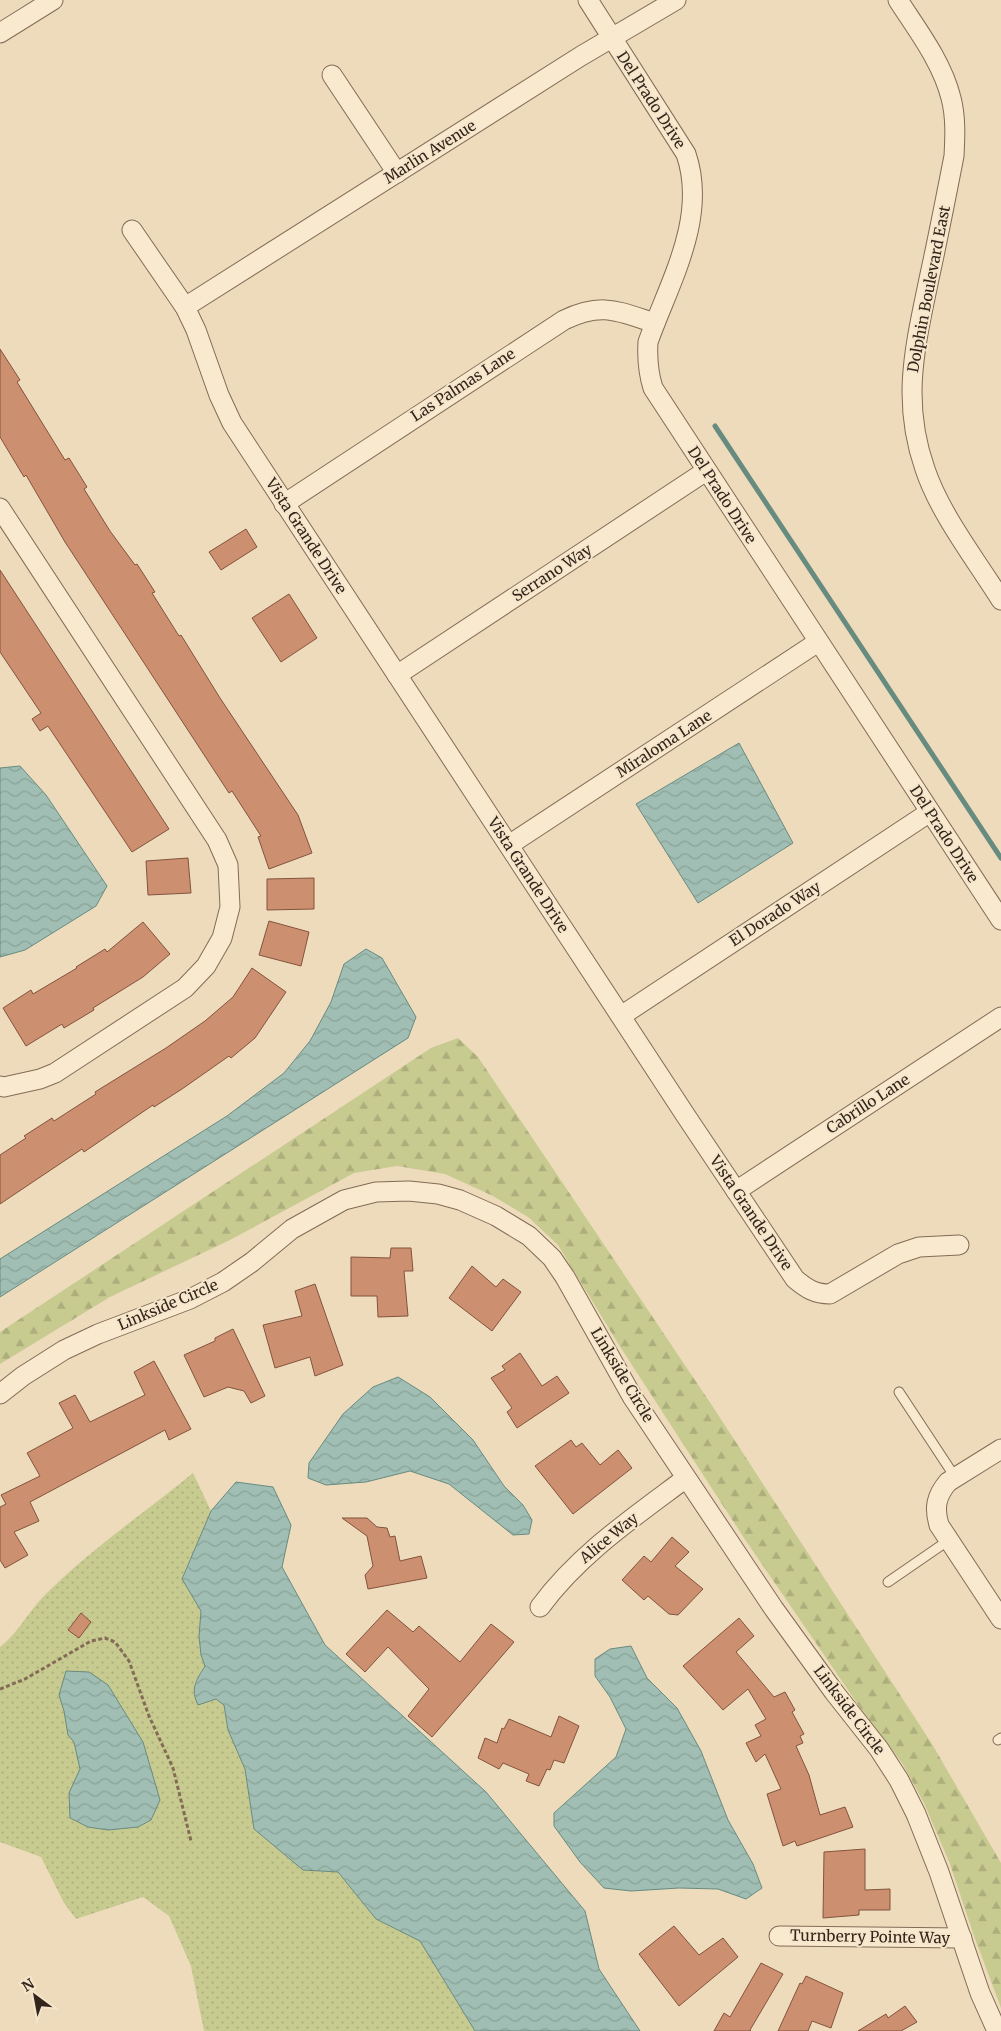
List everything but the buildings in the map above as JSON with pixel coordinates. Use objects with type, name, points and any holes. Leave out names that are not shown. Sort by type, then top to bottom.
[{"type":"street","points":[[0,33],[53,0]]},
{"type":"street","name":"Del Prado Drive","points":[[588,0],[686,154],[690,166],[692,184],[685,246],[678,269],[648,342],[648,373],[653,388],[1001,920]]},
{"type":"street","name":"Marlin Avenue","points":[[186,307],[612,38],[676,0]]},
{"type":"street","name":"Dolphin Boulevard East","points":[[898,0],[934,56],[951,99],[955,127],[954,156],[914,355],[911,394],[915,433],[925,470],[941,506],[1001,600]]},
{"type":"street","points":[[332,75],[397,174]]},
{"type":"street","name":"Vista Grande Drive","points":[[132,230],[186,307],[219,395],[232,423],[795,1279],[807,1289],[818,1294],[830,1294],[841,1290],[898,1254],[919,1248],[959,1245]]},
{"type":"street","name":"Las Palmas Lane","points":[[284,504],[564,320],[583,311],[596,309],[614,310],[655,323]]},
{"type":"street","name":"Serrano Way","points":[[397,675],[706,471]]},
{"type":"street","points":[[0,508],[218,840],[228,865],[231,896],[222,938],[206,966],[185,988],[55,1073],[40,1079],[4,1087],[0,1086]]},
{"type":"street","name":"Miraloma Lane","points":[[509,845],[818,642]]},
{"type":"street","name":"El Dorado Way","points":[[621,1016],[930,812]]},
{"type":"street","name":"Cabrillo Lane","points":[[736,1191],[1001,1017]]},
{"type":"street","name":"Linkside Circle","points":[[0,1394],[23,1376],[64,1350],[98,1334],[190,1299],[223,1282],[252,1262],[292,1229],[344,1200],[376,1192],[409,1191],[438,1194],[460,1200],[496,1216],[529,1236],[552,1258],[566,1277],[633,1398],[774,1609],[834,1692],[879,1749],[899,1780],[916,1814],[962,1938],[980,1993],[997,2031]]},
{"type":"street","points":[[1001,1449],[954,1477],[942,1489],[936,1504],[936,1515],[939,1525],[1001,1618]]},
{"type":"street","name":"Alice Way","points":[[540,1607],[575,1565],[686,1478]]},
{"type":"street","name":"Turnberry Pointe Way","points":[[778,1936],[962,1938]]},
{"type":"lane","points":[[899,1392],[954,1477]]},
{"type":"lane","points":[[888,1582],[949,1540]]},
{"type":"path","points":[[0,1689],[25,1679],[91,1640],[105,1638],[115,1642],[129,1661],[149,1716],[173,1768],[190,1841]]},
{"type":"green space","points":[[458,1038],[478,1057],[713,1407],[932,1744],[1001,1863],[1001,2008],[950,1864],[924,1803],[902,1763],[861,1709],[744,1538],[619,1345],[558,1245],[528,1217],[493,1196],[445,1174],[397,1166],[354,1173],[230,1240],[110,1297],[0,1364],[0,1332],[431,1048]]},
{"type":"green space","points":[[193,1473],[211,1511],[182,1578],[201,1611],[199,1636],[201,1655],[205,1666],[194,1684],[224,1705],[228,1730],[245,1769],[254,1829],[303,1870],[338,1872],[376,1919],[420,1941],[475,2031],[204,2031],[191,1966],[169,1916],[143,1897],[76,1919],[64,1903],[41,1857],[0,1842],[0,1647],[12,1636],[42,1598],[78,1564]]},
{"type":"water","points":[[739,743],[793,843],[698,903],[636,804]]},
{"type":"water","points":[[20,766],[46,795],[107,886],[96,906],[25,950],[0,957],[0,768]]},
{"type":"water","points":[[366,949],[382,958],[416,1017],[408,1038],[0,1297],[0,1259],[227,1116],[284,1073],[310,1041],[331,1002],[344,964]]},
{"type":"water","points":[[398,1377],[430,1397],[473,1440],[504,1486],[523,1505],[532,1520],[529,1534],[513,1535],[449,1484],[410,1471],[366,1482],[326,1485],[308,1478],[309,1463],[343,1414],[373,1387]]},
{"type":"water","points":[[236,1482],[273,1487],[291,1525],[282,1567],[325,1645],[486,1792],[585,1911],[599,1969],[640,2031],[475,2031],[420,1941],[376,1919],[338,1872],[303,1870],[254,1829],[245,1769],[228,1730],[224,1705],[216,1699],[198,1705],[194,1694],[195,1685],[205,1666],[201,1655],[199,1636],[201,1611],[182,1579],[211,1511]]},
{"type":"water","points":[[631,1646],[647,1678],[677,1708],[701,1751],[728,1820],[753,1864],[762,1888],[746,1899],[718,1889],[679,1888],[631,1891],[604,1888],[580,1862],[554,1826],[554,1813],[616,1757],[626,1729],[610,1697],[595,1676],[595,1659],[610,1649]]},
{"type":"water","points":[[66,1671],[89,1672],[108,1685],[143,1742],[160,1800],[151,1820],[138,1827],[108,1830],[88,1827],[70,1818],[69,1793],[80,1769],[74,1742],[68,1735],[59,1695]]},
{"type":"waterway","points":[[715,426],[1001,858]]}]
